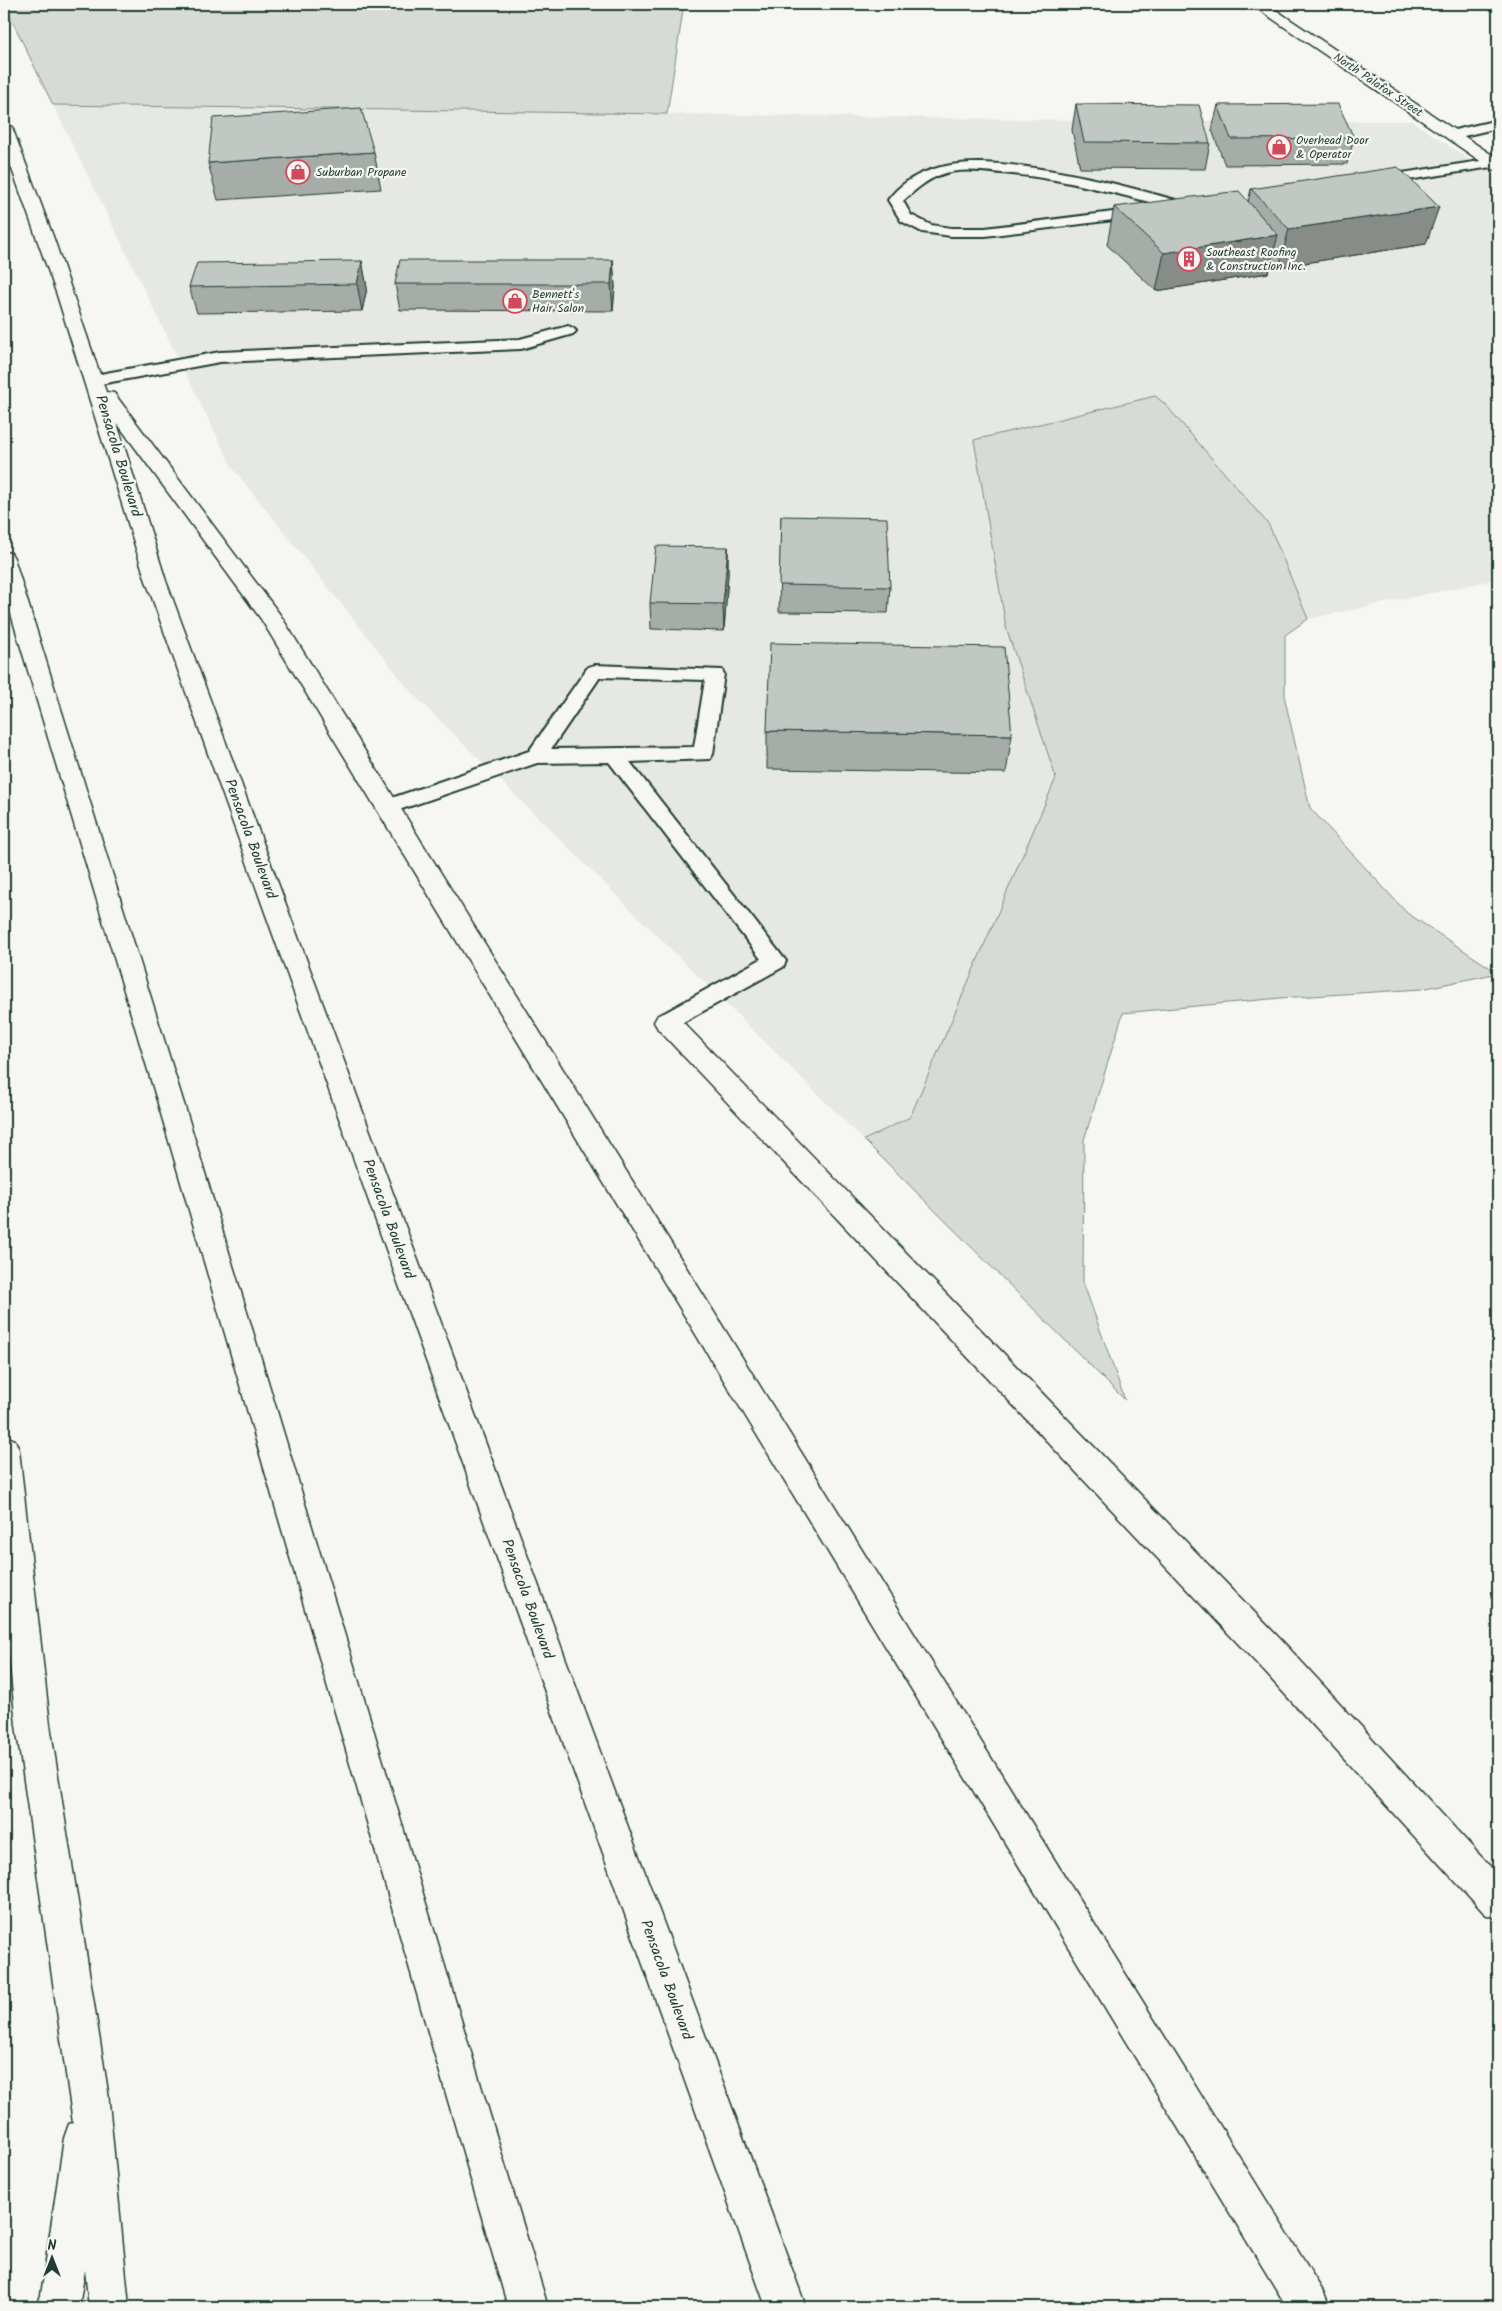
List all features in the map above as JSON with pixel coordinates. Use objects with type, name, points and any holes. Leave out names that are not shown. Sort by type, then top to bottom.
[{"type":"main road","name":"North Palafox Street","points":[[1258,4],[1496,165]]},
{"type":"main road","name":"Pensacola Boulevard","points":[[4,127],[18,180],[95,380],[156,582],[786,2307]]},
{"type":"main road","points":[[95,380],[270,616],[1310,2307]]},
{"type":"main road","points":[[4,558],[178,1126],[528,2307]]},
{"type":"main road","points":[[667,1022],[1274,1657],[1498,1901]]},
{"type":"main road","points":[[4,1450],[7,1519],[33,1725],[89,2092],[109,2307]]},
{"type":"main road","points":[[57,2307],[61,2301],[89,2092]]},
{"type":"lane","points":[[1451,135],[1498,124]]},
{"type":"lane","points":[[1366,183],[1496,165]]},
{"type":"lane","points":[[982,168],[1020,170],[1078,178],[1190,206],[986,232],[951,232],[927,228],[906,218],[895,200],[917,181],[942,170],[982,168]]},
{"type":"lane","points":[[95,380],[220,357],[521,344],[568,331]]},
{"type":"lane","points":[[387,807],[536,756],[703,754],[715,674],[595,671],[536,756]]},
{"type":"lane","points":[[614,755],[775,961],[667,1022]]},
{"type":"shaded area","points":[[4,4],[684,4],[667,114],[53,105]]},
{"type":"shaded area","points":[[53,105],[1151,121],[1412,121],[1498,179],[1498,579],[1308,619],[1269,525],[1165,404],[1155,396],[1006,627],[1056,778],[910,1117],[864,1140],[413,694],[232,467]]},
{"type":"shaded area","points":[[1155,396],[1165,404],[1269,525],[1308,619],[1285,635],[1285,700],[1310,808],[1407,913],[1498,973],[1422,989],[1280,998],[1123,1013],[1084,1140],[1083,1282],[1125,1400],[864,1140],[910,1117],[1056,778],[1006,627],[974,440]]},
{"type":"building","points":[[1076,104],[1199,105],[1210,143],[1084,142]]},
{"type":"building","points":[[1338,104],[1354,138],[1231,139],[1218,105]]},
{"type":"building","points":[[361,108],[374,152],[208,163],[213,118]]},
{"type":"building","points":[[1398,167],[1439,207],[1289,229],[1251,189]]},
{"type":"building","points":[[1239,191],[1278,235],[1164,253],[1114,207]]},
{"type":"building","points":[[400,260],[613,260],[611,284],[395,284]]},
{"type":"building","points":[[362,261],[357,284],[189,287],[197,263]]},
{"type":"building","points":[[781,516],[887,518],[890,587],[779,585]]},
{"type":"building","points":[[656,546],[728,547],[723,604],[650,603]]},
{"type":"building","points":[[770,643],[1004,647],[1012,735],[767,731]]},
{"type":"place","name":"Overhead Door & Operator","points":[[1279,147]]},
{"type":"place","name":"Suburban Propane","points":[[298,172]]},
{"type":"place","name":"Southeast Roofing & Construction Inc.","points":[[1189,259]]},
{"type":"place","name":"Bennett's Hair Salon","points":[[515,301]]}]
